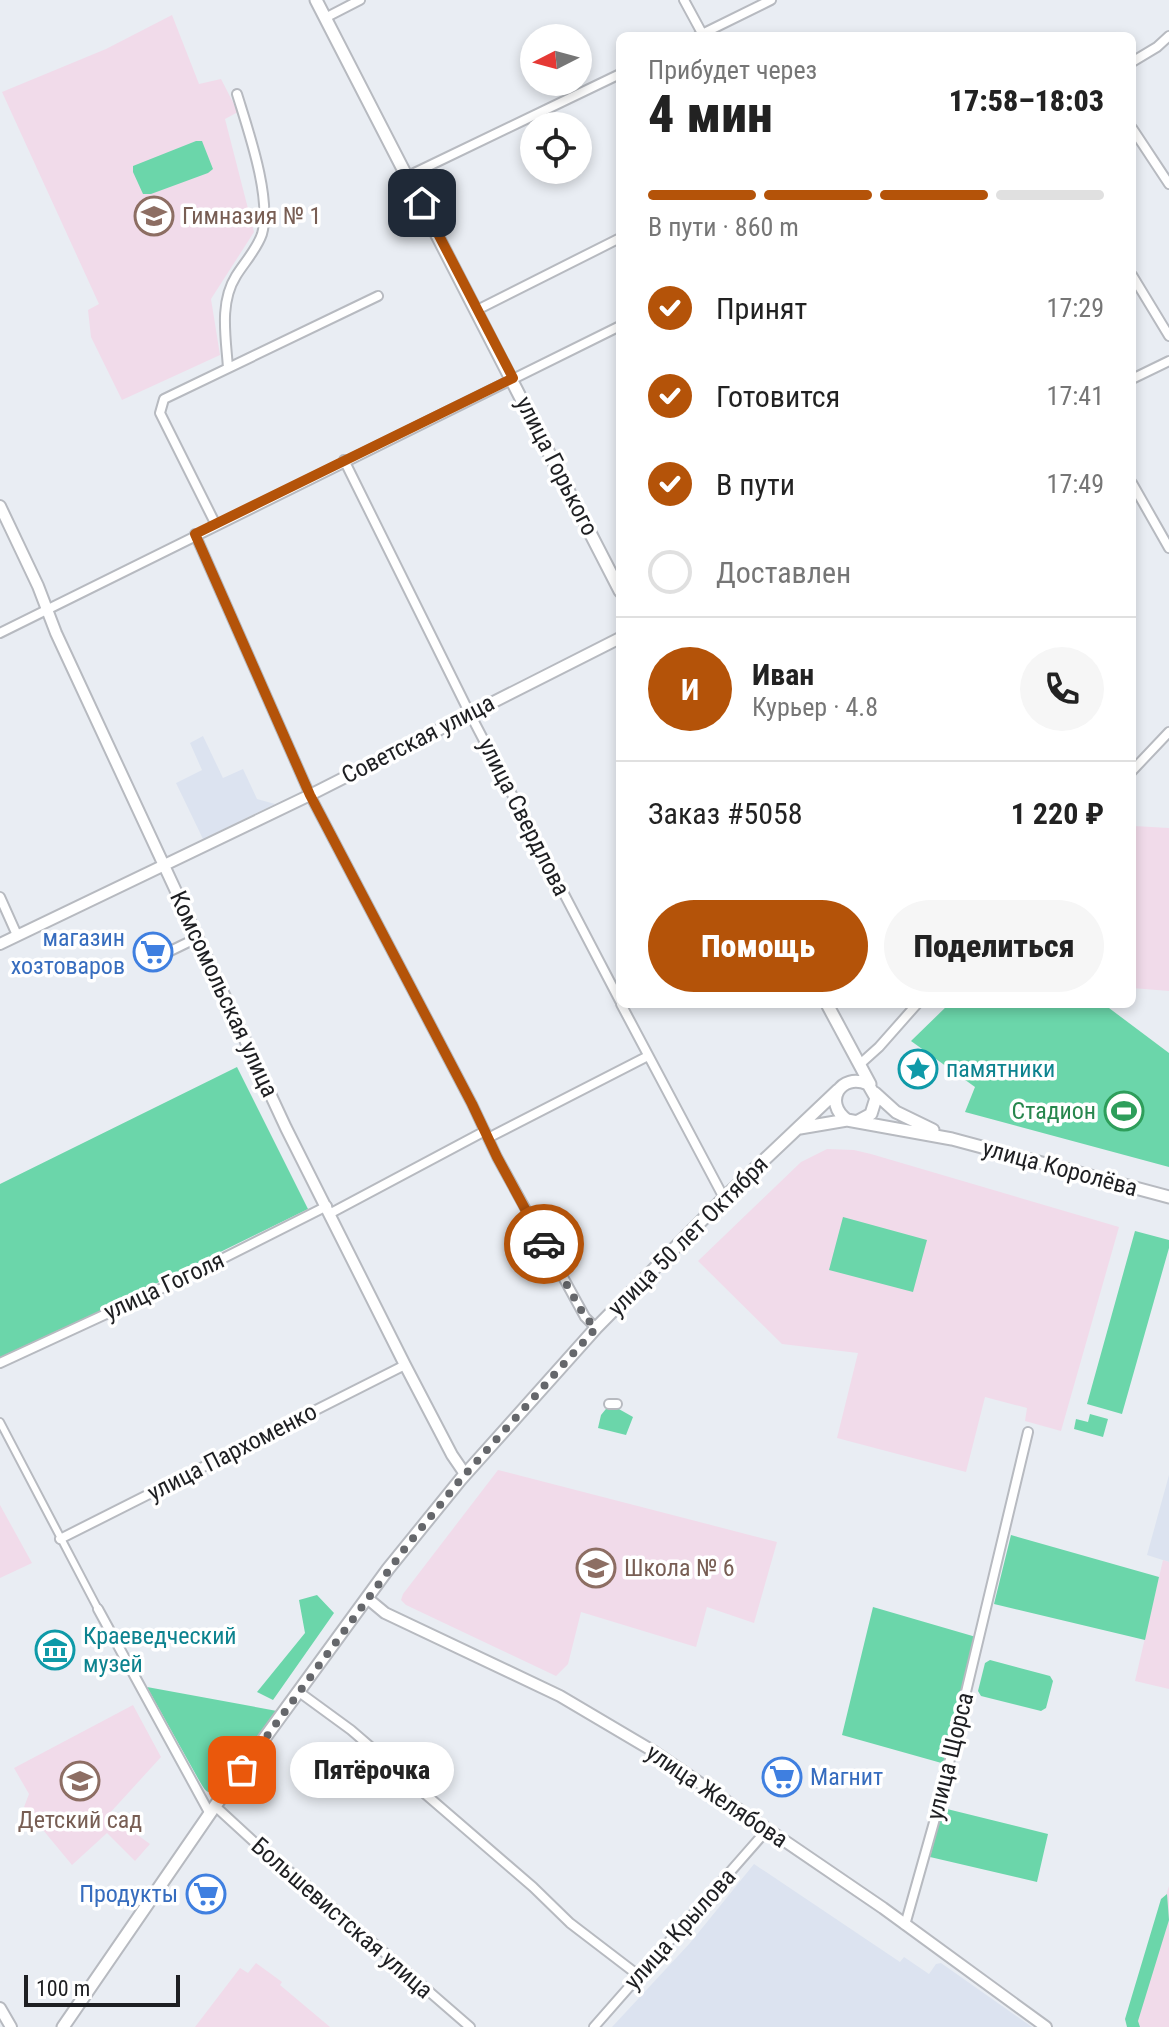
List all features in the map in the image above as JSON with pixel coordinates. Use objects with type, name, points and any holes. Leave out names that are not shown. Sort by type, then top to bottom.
[{"type":"main road","name":"улица Горького","points":[[316,0],[616,583]]},
{"type":"main road","points":[[829,1008],[873,1091],[874,1110],[867,1117],[852,1120],[836,1107],[840,1087],[849,1076],[851,1067],[844,1040]]},
{"type":"main road","points":[[840,1087],[858,1080],[873,1091]]},
{"type":"main road","name":"улица 50 лет Октября","points":[[63,2027],[212,1810],[367,1598],[465,1474],[596,1328],[724,1198],[840,1087]]},
{"type":"main road","name":"улица Королёва","points":[[873,1091],[903,1116],[952,1139]]},
{"type":"main road","name":"улица 50 лет Октября","points":[[792,1132],[817,1123],[852,1120]]},
{"type":"main road","name":"улица Королёва","points":[[852,1120],[952,1139],[1169,1197]]},
{"type":"street","points":[[325,18],[360,0]]},
{"type":"street","points":[[684,0],[700,32]]},
{"type":"street","points":[[707,32],[771,0]]},
{"type":"street","points":[[1136,60],[1169,36]]},
{"type":"street","points":[[408,176],[616,76]]},
{"type":"street","points":[[228,368],[225,310],[233,280],[261,236],[264,221],[257,163],[237,94]]},
{"type":"street","points":[[1136,134],[1169,184]]},
{"type":"street","points":[[477,310],[616,240]]},
{"type":"street","points":[[1136,282],[1169,336]]},
{"type":"street","points":[[216,525],[160,413],[164,399],[378,296]]},
{"type":"street","points":[[0,633],[616,328]]},
{"type":"street","points":[[1136,377],[1169,361]]},
{"type":"street","name":"улица Свердлова","points":[[344,460],[469,712],[616,993]]},
{"type":"street","points":[[1136,490],[1169,548]]},
{"type":"street","name":"Комсомольская улица","points":[[0,506],[286,1128],[405,1365],[465,1474]]},
{"type":"street","points":[[195,534],[310,795],[486,1134],[579,1306],[596,1328]]},
{"type":"street","name":"Советская улица","points":[[0,944],[310,795],[616,640]]},
{"type":"street","points":[[1136,767],[1169,732]]},
{"type":"street","points":[[0,897],[17,935]]},
{"type":"street","points":[[157,950],[160,948],[162,955],[197,938]]},
{"type":"street","name":"улица Свердлова","points":[[624,1008],[724,1198]]},
{"type":"street","points":[[859,1065],[913,1008]]},
{"type":"street","name":"улица Гоголя","points":[[0,1363],[329,1210],[648,1056]]},
{"type":"street","name":"улица Пархоменко","points":[[60,1539],[405,1365]]},
{"type":"street","name":"Большевистская улица","points":[[0,1422],[98,1609],[212,1810],[304,1883],[470,2027]]},
{"type":"street","name":"улица Щорса","points":[[905,1925],[940,1801],[1028,1432]]},
{"type":"street","name":"улица Желябова","points":[[367,1598],[385,1613],[560,1696],[671,1762],[1046,2027]]},
{"type":"street","points":[[299,1692],[351,1730],[533,1887],[570,1923],[638,1975]]},
{"type":"street","name":"улица Крылова","points":[[594,2027],[766,1831]]},
{"type":"street","points":[[0,2008],[11,2027]]},
{"type":"shaded area","name":"Гимназия № 1","points":[[172,15],[199,84],[221,79],[238,112],[225,119],[254,232],[211,299],[220,355],[122,400],[91,337],[88,310],[99,304],[2,92],[106,49]]},
{"type":"shaded area","points":[[203,736],[223,778],[243,769],[257,799],[275,804],[203,839],[176,783],[202,770],[190,743]]},
{"type":"shaded area","points":[[1136,826],[1169,828],[1169,991],[1136,988]]},
{"type":"shaded area","points":[[827,1149],[871,1154],[1119,1227],[1061,1431],[1025,1421],[1027,1408],[985,1397],[966,1472],[837,1438],[858,1353],[782,1344],[698,1261],[801,1162]]},
{"type":"shaded area","name":"Школа № 6","points":[[498,1470],[777,1542],[754,1623],[707,1607],[696,1647],[581,1612],[568,1664],[556,1676],[406,1605],[401,1600],[403,1594]]},
{"type":"shaded area","points":[[1169,1475],[1169,1562],[1147,1555]]},
{"type":"shaded area","points":[[0,1505],[32,1563],[0,1578]]},
{"type":"shaded area","points":[[1163,1560],[1169,1562],[1169,1689],[1135,1681]]},
{"type":"shaded area","name":"Детский сад","points":[[133,1705],[161,1757],[109,1814],[150,1844],[135,1861],[107,1833],[72,1865],[24,1807],[29,1794],[14,1768]]},
{"type":"shaded area","points":[[754,1864],[900,1962],[904,1957],[929,1974],[936,1964],[941,1963],[1032,2027],[612,2027],[690,1943]]},
{"type":"shaded area","points":[[1169,1886],[1169,2027],[1128,2027],[1166,1895]]},
{"type":"shaded area","points":[[256,1963],[282,1982],[280,1985],[330,2027],[195,2027],[240,1968],[248,1973]]},
{"type":"green space","points":[[202,141],[213,169],[151,194],[143,194],[133,166]]},
{"type":"green space","points":[[945,1008],[1109,1008],[1169,1053],[1169,1167],[965,1112],[975,1087],[911,1041]]},
{"type":"green space","points":[[237,1067],[308,1209],[0,1360],[0,1184]]},
{"type":"green space","points":[[843,1217],[927,1240],[913,1292],[829,1270]]},
{"type":"green space","points":[[1135,1231],[1169,1240],[1169,1248],[1122,1414],[1087,1404]]},
{"type":"green space","points":[[610,1404],[633,1417],[626,1435],[598,1428],[601,1415]]},
{"type":"green space","points":[[1090,1414],[1108,1419],[1103,1437],[1074,1429],[1076,1419],[1088,1422]]},
{"type":"green space","points":[[1011,1535],[1159,1577],[1145,1640],[994,1604]]},
{"type":"green space","points":[[317,1595],[334,1613],[273,1700],[257,1692],[305,1633],[299,1600]]},
{"type":"green space","points":[[873,1607],[976,1637],[945,1764],[842,1735]]},
{"type":"green space","points":[[990,1660],[1050,1676],[1053,1681],[1046,1708],[1041,1711],[981,1696],[978,1691],[985,1663]]},
{"type":"green space","points":[[147,1687],[277,1711],[217,1791],[209,1792],[200,1782]]},
{"type":"green space","points":[[943,1808],[1048,1834],[1037,1882],[930,1857]]},
{"type":"green space","points":[[1167,1894],[1169,1920],[1138,2021],[1140,2027],[1127,2027],[1125,2019],[1161,1899]]},
{"type":"way so far","points":[[242,1770],[388,1569],[461,1479],[596,1328],[585,1317],[544,1244]]},
{"type":"place","name":"Гимназия № 1","points":[[154,216]]},
{"type":"place","name":"магазин хозтоваров","points":[[153,952]]},
{"type":"place","name":"памятники","points":[[918,1069]]},
{"type":"place","name":"Стадион","points":[[1124,1111]]},
{"type":"place","name":"Школа № 6","points":[[596,1568]]},
{"type":"place","name":"Краеведческий музей","points":[[55,1650]]},
{"type":"place","name":"Пятёрочка","points":[[242,1770]]},
{"type":"place","name":"Магнит","points":[[782,1777]]},
{"type":"place","name":"Детский сад","points":[[80,1781]]},
{"type":"place","name":"Продукты","points":[[206,1894]]},
{"type":"route","points":[[422,203],[513,378],[195,534],[310,795],[544,1244]]}]
